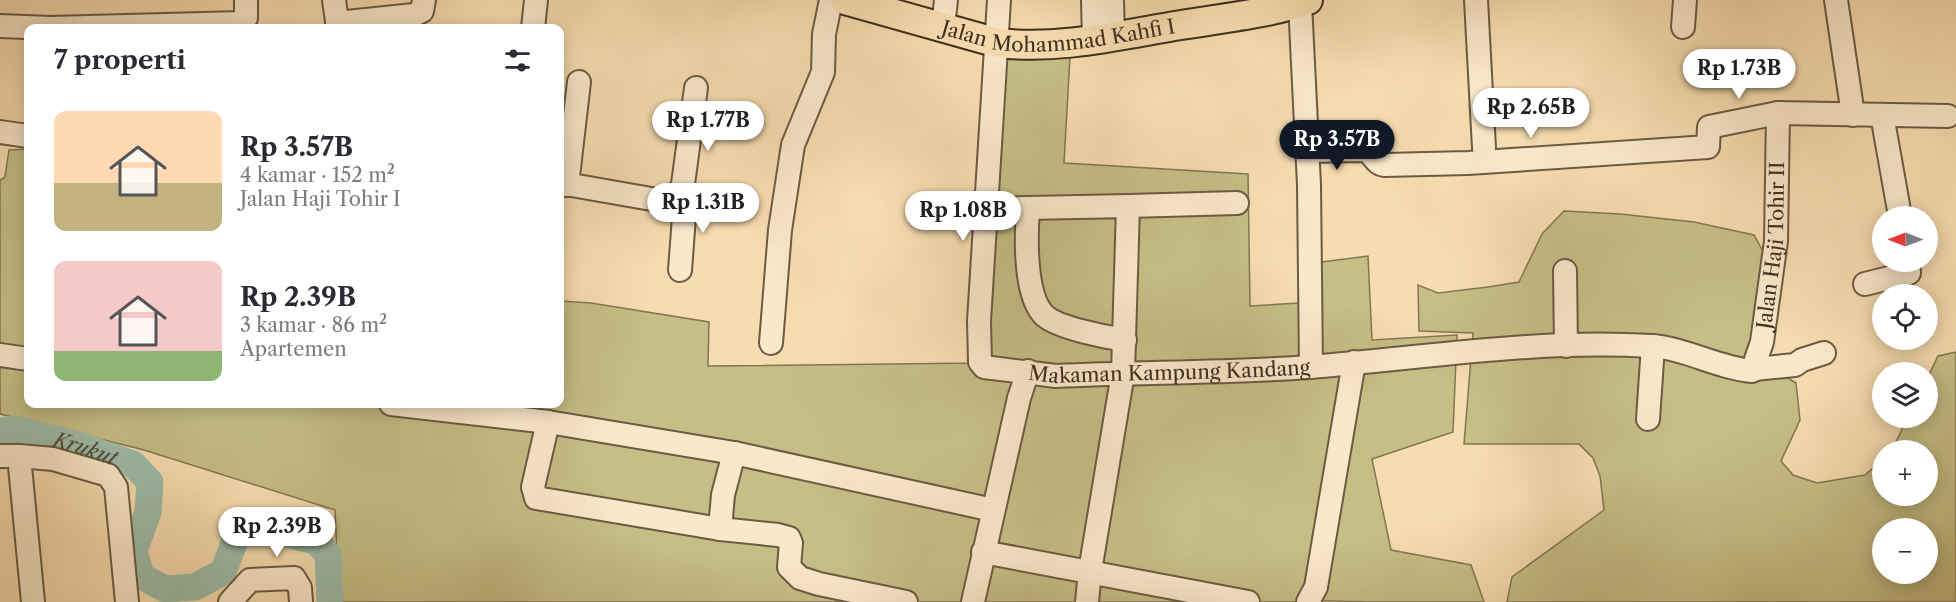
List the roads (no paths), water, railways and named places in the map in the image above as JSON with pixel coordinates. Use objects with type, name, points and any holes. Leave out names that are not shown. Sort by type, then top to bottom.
[{"type":"main road","name":"Jalan Mohammad Kahfi I","points":[[845,0],[944,14],[998,43],[1021,46],[1050,46],[1103,39],[1282,4]]},
{"type":"street","points":[[203,24],[241,23],[246,18],[246,0]]},
{"type":"street","points":[[334,0],[338,24]]},
{"type":"street","points":[[352,24],[414,15],[422,11],[424,0]]},
{"type":"street","points":[[533,24],[536,0]]},
{"type":"street","points":[[771,343],[780,230],[792,145],[823,72],[824,34],[831,0]]},
{"type":"street","points":[[999,0],[979,321],[980,362],[984,367],[991,369],[1028,371]]},
{"type":"street","points":[[1093,0],[1103,39]]},
{"type":"street","points":[[1103,39],[1112,0]]},
{"type":"street","points":[[1476,0],[1484,148]]},
{"type":"street","points":[[1683,27],[1685,0]]},
{"type":"street","points":[[1836,0],[1866,115],[1897,206]]},
{"type":"street","points":[[1282,4],[1307,151],[1311,367]]},
{"type":"street","points":[[0,26],[24,27]]},
{"type":"street","points":[[564,178],[579,82]]},
{"type":"street","points":[[675,202],[683,184],[696,88]]},
{"type":"street","points":[[1307,151],[1366,150],[1371,153],[1386,174],[1468,163],[1708,147],[1709,127],[1778,113],[1948,116]]},
{"type":"street","name":"Jalan Haji Tohir II","points":[[1754,369],[1762,342],[1776,242],[1778,113]]},
{"type":"street","points":[[0,132],[24,135]]},
{"type":"street","points":[[564,184],[680,204],[684,217],[680,270]]},
{"type":"street","points":[[985,209],[1237,203]]},
{"type":"street","points":[[1087,602],[1090,571],[1123,373],[1128,206]]},
{"type":"street","points":[[1028,208],[1029,282],[1035,304],[1046,317],[1063,325],[1125,340]]},
{"type":"street","points":[[1565,271],[1566,346]]},
{"type":"street","points":[[1865,284],[1909,272]]},
{"type":"street","name":"Makaman Kampung Kandang","points":[[973,602],[1019,398],[1028,371],[1056,376],[1311,367],[1479,351],[1566,346],[1653,346],[1750,371],[1754,369]]},
{"type":"street","points":[[1648,419],[1653,346]]},
{"type":"street","points":[[1754,369],[1795,364],[1824,353]]},
{"type":"street","points":[[0,355],[24,358]]},
{"type":"street","points":[[1308,602],[1316,587],[1354,362]]},
{"type":"street","points":[[426,408],[548,422],[734,453],[993,510]]},
{"type":"street","points":[[548,422],[533,487],[536,498],[789,538],[792,543],[789,567],[800,578],[906,602]]},
{"type":"street","points":[[720,528],[723,495],[734,453]]},
{"type":"street","points":[[33,602],[9,456],[53,459],[108,475],[116,487],[127,602]]},
{"type":"street","points":[[983,552],[1248,602]]},
{"type":"street","points":[[230,602],[250,580],[294,578],[300,588],[301,602]]},
{"type":"waterway","name":"Krukut","points":[[0,431],[15,429],[78,445],[133,464],[150,482],[148,512],[134,551],[141,576],[165,589],[195,587],[223,572],[236,538],[248,530],[262,528],[316,541],[328,554],[330,602]]}]
